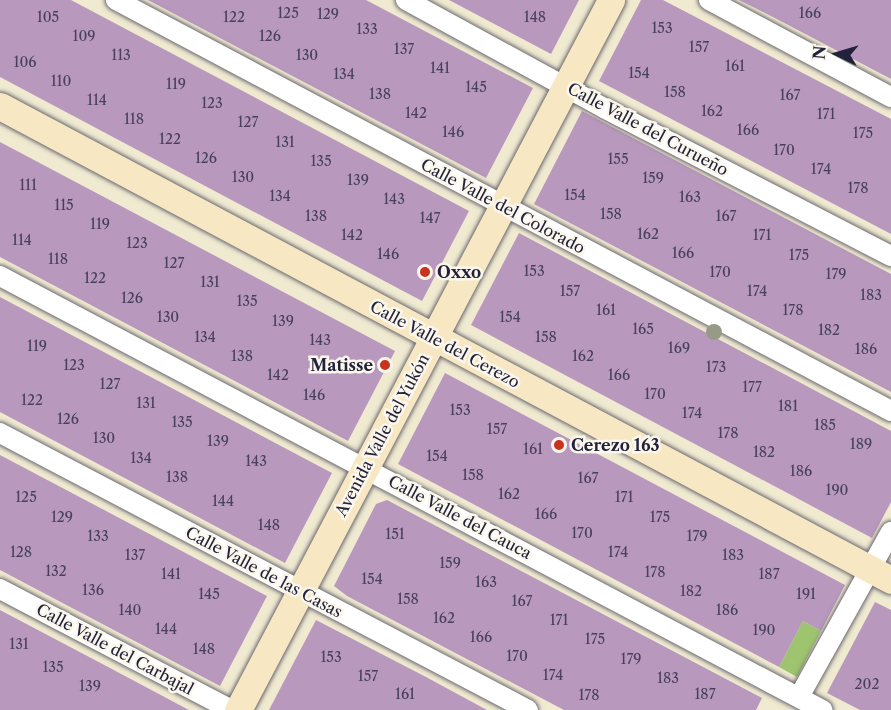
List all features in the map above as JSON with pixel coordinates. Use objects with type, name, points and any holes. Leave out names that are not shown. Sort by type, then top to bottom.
[{"type":"street","name":"Calle Valle del Colorado","points":[[116,0],[891,411]]},
{"type":"street","name":"Calle Valle del Curueño","points":[[406,0],[891,256]]},
{"type":"street","name":"Avenida Valle del Yukón","points":[[238,710],[611,0]]},
{"type":"street","points":[[710,0],[891,97]]},
{"type":"street","name":"Calle Valle del Cerezo","points":[[0,106],[881,574]]},
{"type":"street","name":"Calle Valle del Cauca","points":[[0,276],[822,710]]},
{"type":"street","name":"Calle Valle de las Casas","points":[[0,433],[528,710]]},
{"type":"street","points":[[800,698],[881,574],[891,532]]},
{"type":"street","name":"Calle Valle del Carbajal","points":[[0,588],[231,710]]},
{"type":"green space","points":[[803,621],[821,631],[797,677],[779,667]]},
{"type":"building","points":[[0,0],[71,0],[469,211],[422,301],[0,77]]},
{"type":"building","points":[[148,0],[366,0],[533,88],[486,178]]},
{"type":"building","points":[[449,0],[579,0],[551,54]]},
{"type":"building","points":[[641,0],[663,0],[891,119],[891,234],[599,81]]},
{"type":"building","points":[[739,0],[891,0],[891,79],[773,17]]},
{"type":"building","points":[[582,111],[891,274],[891,392],[534,204]]},
{"type":"building","points":[[0,142],[395,351],[348,441],[0,257]]},
{"type":"building","points":[[519,233],[891,431],[891,502],[872,538],[471,325]]},
{"type":"building","points":[[0,297],[332,473],[285,563],[0,412]]},
{"type":"building","points":[[445,373],[845,585],[821,631],[803,621],[779,667],[398,464]]},
{"type":"building","points":[[0,455],[267,596],[220,686],[0,570]]},
{"type":"building","points":[[387,500],[762,698],[756,710],[564,710],[347,596],[334,586],[376,504]]},
{"type":"building","points":[[875,602],[891,610],[891,710],[860,710],[827,693]]},
{"type":"building","points":[[0,610],[110,668],[189,710],[0,710]]},
{"type":"building","points":[[316,620],[426,677],[487,710],[269,710]]},
{"type":"place","name":"Oxxo","points":[[425,272]]},
{"type":"place","name":"Matisse","points":[[385,365]]},
{"type":"place","name":"Cerezo 163","points":[[559,445]]}]
